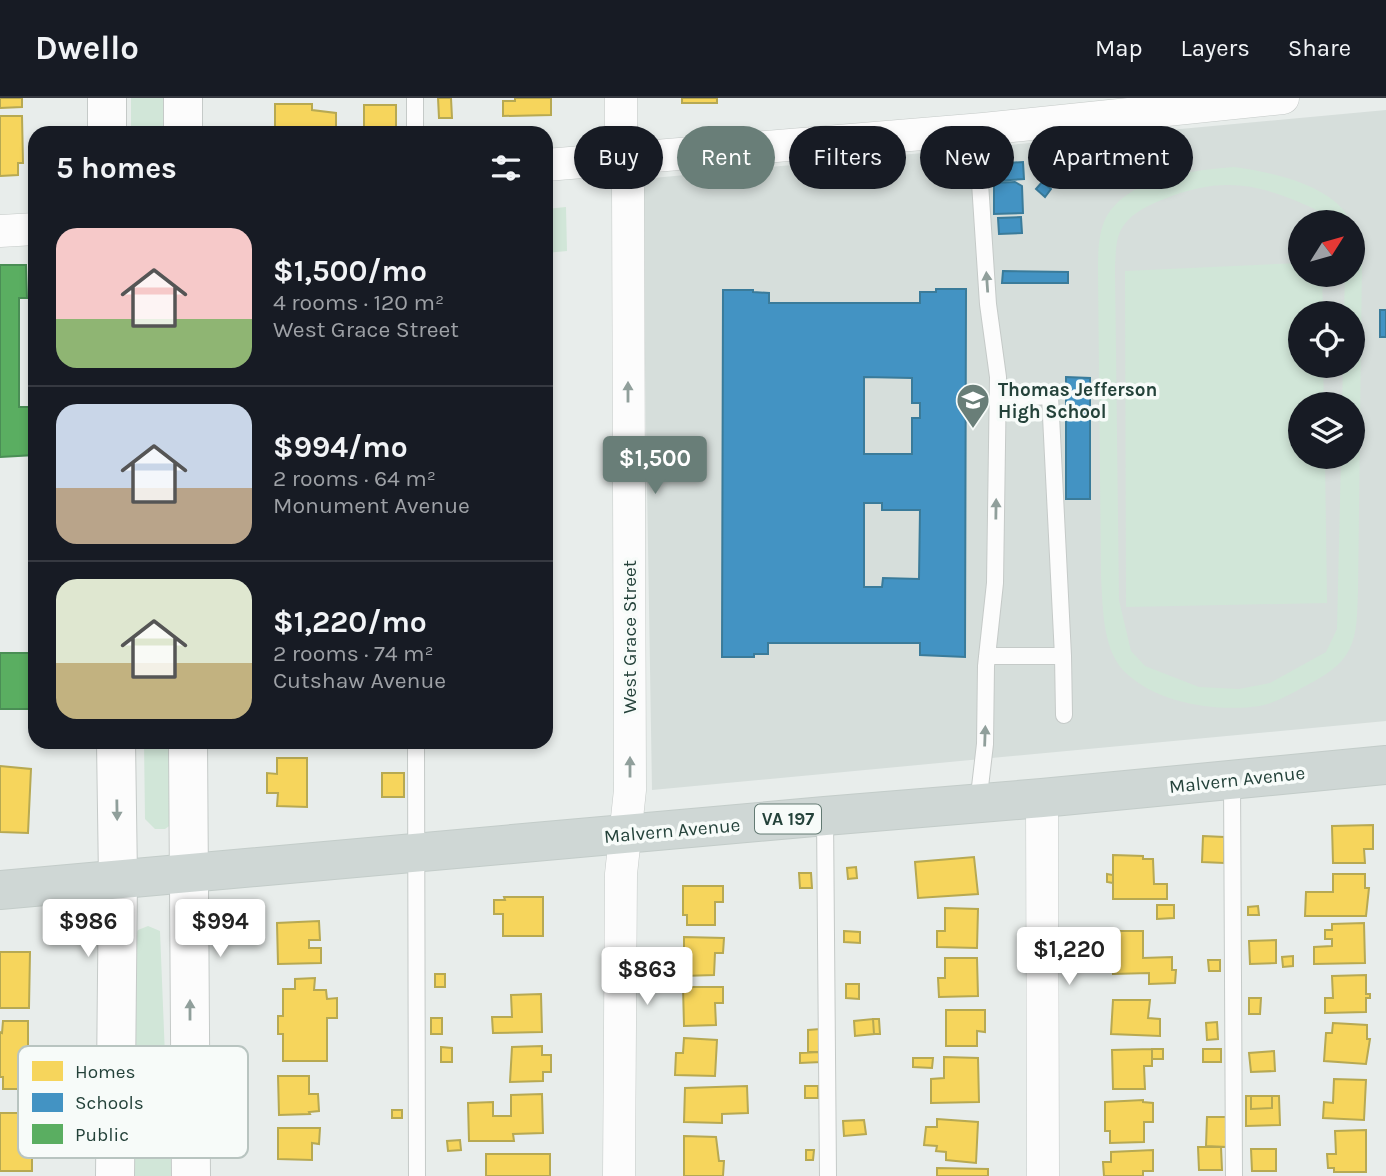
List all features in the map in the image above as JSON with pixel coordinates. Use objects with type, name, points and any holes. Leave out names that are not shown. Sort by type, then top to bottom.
[{"type":"main road","name":"Malvern Avenue","points":[[0,890],[978,804],[1386,765]]},
{"type":"street","points":[[107,98],[107,126]]},
{"type":"street","points":[[183,98],[183,126]]},
{"type":"street","name":"West Grace Street","points":[[621,98],[622,126]]},
{"type":"street","points":[[992,126],[1044,109],[1283,98]]},
{"type":"street","points":[[663,156],[920,134]]},
{"type":"street","points":[[553,164],[574,163]]},
{"type":"street","name":"West Grace Street","points":[[619,1176],[621,874],[630,790],[627,189]]},
{"type":"street","points":[[0,232],[28,230]]},
{"type":"street","points":[[116,749],[116,1046]]},
{"type":"street","points":[[188,749],[191,1046]]},
{"type":"street","points":[[1042,798],[1043,1176]]},
{"type":"street","points":[[115,1158],[115,1176]]},
{"type":"street","points":[[191,1158],[191,1176]]},
{"type":"lane","points":[[415,98],[415,126]]},
{"type":"lane","points":[[978,804],[985,744],[987,656],[995,583],[998,399],[981,189]]},
{"type":"lane","points":[[998,399],[1050,396],[1064,715]]},
{"type":"lane","points":[[987,656],[1063,656]]},
{"type":"lane","points":[[416,749],[417,1176]]},
{"type":"lane","points":[[1232,779],[1234,1176]]},
{"type":"lane","points":[[825,816],[828,1176]]},
{"type":"shaded area","name":"Thomas Jefferson High School","points":[[1386,110],[1386,721],[652,790],[642,189],[663,189],[663,177],[677,176],[677,189],[775,189],[775,167],[789,165],[789,189],[906,189],[906,155],[920,153],[920,189],[1014,189],[1014,144],[1028,143],[1028,189],[1193,189],[1193,128]]},
{"type":"green space","points":[[131,98],[173,98],[173,126],[131,126]]},
{"type":"green space","points":[[1234,167],[1283,177],[1331,198],[1344,210],[1316,210],[1281,195],[1248,187],[1232,185],[1199,188],[1142,209],[1128,220],[1116,245],[1119,600],[1131,651],[1145,666],[1199,687],[1239,689],[1270,683],[1326,652],[1337,629],[1341,469],[1359,469],[1358,592],[1354,636],[1349,650],[1337,666],[1315,681],[1272,702],[1243,708],[1190,704],[1140,684],[1119,665],[1105,629],[1101,577],[1099,240],[1104,222],[1113,207],[1126,195],[1137,189],[1193,189],[1193,172]]},
{"type":"green space","points":[[566,207],[567,251],[553,252],[553,208]]},
{"type":"green space","points":[[1288,264],[1288,287],[1322,287],[1323,301],[1288,301],[1288,378],[1323,378],[1324,392],[1288,392],[1288,469],[1325,469],[1327,603],[1126,607],[1125,271]]},
{"type":"green space","points":[[1345,287],[1362,287],[1362,301],[1344,301]]},
{"type":"green space","points":[[1343,378],[1361,378],[1360,392],[1342,392]]},
{"type":"green space","points":[[144,749],[176,749],[172,824],[165,829],[155,829],[145,819]]},
{"type":"green space","points":[[148,926],[160,931],[165,1046],[132,1046],[131,943],[138,930]]},
{"type":"green space","points":[[133,1158],[177,1158],[177,1176],[133,1176]]},
{"type":"building: Homes","points":[[0,98],[22,98],[22,107],[0,108]]},
{"type":"building: Homes","points":[[438,98],[451,98],[452,118],[439,118]]},
{"type":"building: Homes","points":[[515,98],[551,98],[551,115],[503,116],[503,101],[515,101]]},
{"type":"building: Homes","points":[[682,98],[717,98],[717,103],[682,103]]},
{"type":"building: Homes","points":[[275,104],[312,104],[312,110],[336,113],[336,126],[275,126]]},
{"type":"building: Homes","points":[[364,105],[396,105],[396,126],[364,126]]},
{"type":"building: Homes","points":[[0,116],[22,116],[23,163],[18,163],[18,175],[0,176]]},
{"type":"building: Homes","points":[[277,758],[307,758],[307,807],[277,806],[278,793],[267,793],[267,773],[277,774]]},
{"type":"building: Homes","points":[[0,766],[31,769],[28,833],[0,832]]},
{"type":"building: Homes","points":[[382,773],[404,773],[404,797],[382,797]]},
{"type":"building: Homes","points":[[1373,825],[1373,849],[1364,849],[1365,863],[1333,863],[1332,826]]},
{"type":"building: Homes","points":[[1203,836],[1224,837],[1224,863],[1202,862]]},
{"type":"building: Homes","points":[[1113,855],[1153,859],[1154,884],[1167,884],[1167,899],[1113,899]]},
{"type":"building: Homes","points":[[974,857],[978,894],[918,898],[915,862]]},
{"type":"building: Homes","points":[[856,867],[857,878],[848,879],[847,868]]},
{"type":"building: Homes","points":[[799,873],[811,873],[812,888],[800,888]]},
{"type":"building: Homes","points":[[1107,874],[1113,875],[1113,883],[1107,882]]},
{"type":"building: Homes","points":[[1333,874],[1365,874],[1365,888],[1369,888],[1366,916],[1305,916],[1306,892],[1333,892]]},
{"type":"building: Homes","points":[[683,886],[723,886],[723,902],[715,902],[715,925],[687,925],[687,915],[683,915]]},
{"type":"building: Homes","points":[[504,897],[543,897],[543,936],[503,936],[503,914],[494,914],[494,900],[505,900]]},
{"type":"building: Homes","points":[[1157,905],[1174,905],[1174,918],[1157,919]]},
{"type":"building: Homes","points":[[1258,906],[1259,915],[1248,915],[1248,907]]},
{"type":"building: Homes","points":[[945,908],[978,909],[977,948],[937,947],[937,931],[945,931]]},
{"type":"building: Homes","points":[[319,921],[320,940],[309,940],[309,948],[321,948],[321,963],[278,964],[277,923]]},
{"type":"building: Homes","points":[[1364,923],[1365,963],[1314,964],[1314,947],[1332,946],[1332,939],[1325,939],[1325,930],[1332,930],[1332,924]]},
{"type":"building: Homes","points":[[844,931],[860,932],[860,943],[844,942]]},
{"type":"building: Homes","points":[[1113,931],[1143,931],[1143,958],[1172,957],[1172,970],[1176,970],[1175,983],[1149,984],[1149,973],[1113,974]]},
{"type":"building: Homes","points":[[684,937],[724,938],[723,953],[715,953],[714,975],[683,976],[684,961],[680,961],[680,953],[684,954]]},
{"type":"building: Homes","points":[[1276,940],[1276,963],[1250,964],[1249,941]]},
{"type":"building: Homes","points":[[0,952],[30,952],[29,1008],[0,1008]]},
{"type":"building: Homes","points":[[1293,956],[1293,966],[1283,967],[1282,957]]},
{"type":"building: Homes","points":[[945,958],[977,958],[978,996],[939,997],[938,978],[945,978]]},
{"type":"building: Homes","points":[[1208,960],[1220,960],[1220,971],[1209,971]]},
{"type":"building: Homes","points":[[435,974],[445,974],[445,987],[435,987]]},
{"type":"building: Homes","points":[[1366,975],[1366,994],[1370,994],[1370,998],[1366,998],[1366,1012],[1325,1013],[1325,998],[1333,998],[1332,976]]},
{"type":"building: Homes","points":[[315,978],[314,990],[326,990],[327,999],[337,998],[337,1018],[327,1018],[327,1061],[283,1061],[283,1034],[278,1034],[278,1016],[283,1016],[283,989],[295,989],[295,979]]},
{"type":"building: Homes","points":[[846,984],[859,984],[859,999],[846,998]]},
{"type":"building: Homes","points":[[683,987],[723,987],[723,1003],[715,1003],[716,1025],[684,1026]]},
{"type":"building: Homes","points":[[541,994],[542,1032],[493,1033],[492,1017],[512,1017],[511,995]]},
{"type":"building: Homes","points":[[1249,998],[1261,998],[1260,1014],[1249,1014]]},
{"type":"building: Homes","points":[[1113,1000],[1150,1000],[1148,1018],[1160,1019],[1160,1036],[1111,1034]]},
{"type":"building: Homes","points":[[946,1010],[985,1010],[985,1032],[977,1031],[977,1046],[946,1046]]},
{"type":"building: Homes","points":[[431,1018],[442,1018],[442,1034],[431,1034]]},
{"type":"building: Homes","points":[[873,1019],[874,1034],[855,1036],[854,1021]]},
{"type":"building: Homes","points":[[873,1019],[879,1019],[880,1034],[874,1034]]},
{"type":"building: Homes","points":[[3,1021],[28,1021],[28,1046],[18,1046],[18,1089],[3,1089],[3,1077],[0,1077],[0,1032],[2,1033]]},
{"type":"building: Homes","points":[[1217,1022],[1218,1039],[1207,1040],[1206,1023]]},
{"type":"building: Homes","points":[[1333,1023],[1367,1025],[1367,1039],[1370,1039],[1366,1064],[1324,1061],[1326,1033],[1332,1033]]},
{"type":"building: Homes","points":[[820,1029],[820,1052],[808,1052],[808,1030]]},
{"type":"building: Homes","points":[[684,1038],[717,1040],[715,1076],[675,1075],[676,1053],[683,1053]]},
{"type":"building: Homes","points":[[542,1046],[542,1055],[551,1055],[551,1072],[543,1072],[543,1081],[510,1082],[512,1047]]},
{"type":"building: Homes","points":[[441,1047],[452,1048],[452,1062],[441,1062]]},
{"type":"building: Homes","points":[[1152,1049],[1152,1066],[1144,1066],[1145,1089],[1113,1089],[1112,1050]]},
{"type":"building: Homes","points":[[1152,1049],[1163,1049],[1163,1059],[1152,1059]]},
{"type":"building: Homes","points":[[1203,1049],[1221,1049],[1221,1062],[1203,1062]]},
{"type":"building: Homes","points":[[1274,1051],[1275,1071],[1251,1072],[1249,1053]]},
{"type":"building: Homes","points":[[820,1052],[821,1062],[800,1063],[800,1053]]},
{"type":"building: Homes","points":[[944,1057],[978,1058],[979,1102],[931,1103],[931,1079],[944,1078]]},
{"type":"building: Homes","points":[[913,1058],[933,1058],[932,1068],[913,1067]]},
{"type":"building: Homes","points":[[278,1076],[309,1076],[309,1094],[318,1094],[319,1111],[279,1115]]},
{"type":"building: Homes","points":[[1334,1079],[1366,1080],[1364,1120],[1323,1118],[1324,1102],[1333,1103]]},
{"type":"building: Homes","points":[[747,1086],[748,1113],[722,1114],[722,1123],[684,1122],[685,1088]]},
{"type":"building: Homes","points":[[805,1086],[818,1086],[818,1098],[805,1098]]},
{"type":"building: Homes","points":[[542,1094],[543,1133],[513,1134],[514,1141],[469,1141],[468,1103],[493,1102],[493,1116],[511,1116],[511,1095]]},
{"type":"building: Homes","points":[[1246,1096],[1251,1096],[1251,1109],[1272,1108],[1272,1096],[1279,1096],[1280,1125],[1246,1126]]},
{"type":"building: Homes","points":[[1251,1096],[1272,1096],[1272,1108],[1251,1109]]},
{"type":"building: Homes","points":[[1143,1100],[1153,1103],[1153,1122],[1144,1122],[1144,1142],[1110,1143],[1110,1131],[1105,1131],[1105,1102]]},
{"type":"building: Homes","points":[[392,1110],[402,1110],[402,1118],[392,1118]]},
{"type":"building: Homes","points":[[0,1113],[18,1113],[18,1158],[32,1158],[32,1171],[0,1171]]},
{"type":"building: Homes","points":[[1207,1117],[1228,1117],[1227,1147],[1206,1146]]},
{"type":"building: Homes","points":[[937,1119],[978,1122],[976,1163],[946,1160],[946,1152],[936,1151],[937,1146],[924,1145],[926,1127],[937,1127]]},
{"type":"building: Homes","points":[[864,1120],[866,1134],[844,1136],[843,1121]]},
{"type":"building: Homes","points":[[278,1128],[320,1128],[319,1144],[312,1143],[312,1160],[278,1159]]},
{"type":"building: Homes","points":[[1366,1130],[1366,1172],[1334,1172],[1334,1168],[1328,1168],[1327,1154],[1336,1154],[1335,1131]]},
{"type":"building: Homes","points":[[684,1136],[716,1137],[719,1161],[724,1161],[723,1176],[684,1176]]},
{"type":"building: Homes","points":[[460,1140],[461,1150],[448,1151],[447,1141]]},
{"type":"building: Homes","points":[[1198,1147],[1221,1147],[1222,1170],[1199,1170]]},
{"type":"building: Homes","points":[[1251,1149],[1276,1149],[1276,1171],[1252,1171]]},
{"type":"building: Homes","points":[[806,1150],[814,1150],[813,1160],[806,1160]]},
{"type":"building: Homes","points":[[1153,1150],[1153,1171],[1143,1171],[1143,1176],[1104,1176],[1103,1162],[1111,1162],[1111,1152]]},
{"type":"building: Homes","points":[[486,1154],[550,1154],[550,1176],[486,1176]]},
{"type":"building: Homes","points":[[937,1168],[988,1169],[988,1176],[937,1176]]},
{"type":"building: Schools","points":[[1023,162],[1024,179],[1014,180],[1014,163]]},
{"type":"building: Schools","points":[[1014,182],[1022,186],[1023,213],[994,214],[994,189],[1014,189]]},
{"type":"building: Schools","points":[[1036,189],[1051,189],[1045,197]]},
{"type":"building: Schools","points":[[1021,217],[1022,233],[999,234],[998,218]]},
{"type":"building: Schools","points":[[1003,271],[1068,272],[1068,283],[1002,283]]},
{"type":"building: Schools","points":[[936,289],[966,289],[965,657],[920,655],[920,643],[768,643],[768,654],[722,657],[723,290],[769,293],[769,303],[920,303],[920,292],[936,292]],"holes":[[[864,377],[912,378],[912,403],[920,403],[920,418],[912,418],[912,454],[864,454]],[[864,503],[882,503],[882,510],[920,510],[919,579],[883,578],[882,587],[864,587]]]},
{"type":"building: Schools","points":[[1380,310],[1386,310],[1386,337],[1380,337]]},
{"type":"building: Schools","points":[[1066,377],[1090,378],[1090,499],[1066,499]]},
{"type":"building: Public","points":[[0,265],[26,265],[27,298],[19,298],[19,407],[28,407],[28,455],[0,457]]},
{"type":"building: Public","points":[[0,653],[28,653],[28,709],[0,709]]},
{"type":"place","name":"Thomas Jefferson High School","points":[[973,430]]}]
